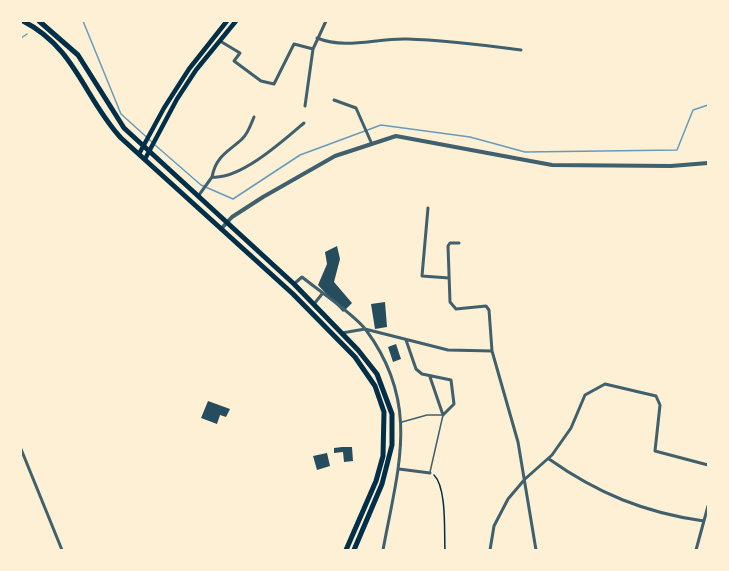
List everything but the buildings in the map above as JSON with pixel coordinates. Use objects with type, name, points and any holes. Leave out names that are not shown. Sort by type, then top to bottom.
[{"type":"main road","points":[[23,21],[44,34],[72,62],[110,124],[139,154],[349,350],[366,370],[379,394],[386,428],[383,456],[376,481],[346,550]]},
{"type":"main road","points":[[39,21],[78,55],[114,115],[144,147],[294,284],[342,333],[377,374],[390,404],[393,423],[388,465],[354,550]]},
{"type":"main road","points":[[139,154],[183,78],[227,21]]},
{"type":"main road","points":[[145,159],[167,116],[219,40],[236,21]]},
{"type":"street","points":[[305,106],[313,49],[316,38],[326,21]]},
{"type":"street","points":[[316,38],[332,44],[344,45],[427,39],[521,50]]},
{"type":"street","points":[[219,40],[240,53],[234,61],[261,81],[274,84],[294,44],[313,49]]},
{"type":"street","points":[[334,100],[356,108],[371,142]]},
{"type":"street","points":[[197,196],[211,179],[214,165],[232,146],[243,139],[254,117]]},
{"type":"street","points":[[211,179],[232,174],[279,144],[304,123]]},
{"type":"street","points":[[221,229],[263,197],[306,172],[371,142],[396,135],[552,165],[671,166],[708,163]]},
{"type":"street","points":[[428,208],[422,276],[449,278]]},
{"type":"street","points":[[459,243],[450,243],[448,246],[452,307],[456,309],[488,307],[492,351],[518,442],[536,550]]},
{"type":"street","points":[[294,284],[302,277],[365,329],[395,384],[402,422],[399,468],[383,550]]},
{"type":"street","points":[[314,304],[322,294]]},
{"type":"street","points":[[342,333],[365,329],[448,350],[492,351]]},
{"type":"street","points":[[406,340],[416,369],[430,377],[448,377],[452,384],[453,404],[443,415],[430,377]]},
{"type":"street","points":[[490,550],[494,526],[508,499],[525,479],[549,459],[571,428],[585,395],[605,384],[656,396],[660,405],[655,451],[708,465]]},
{"type":"street","points":[[21,448],[62,550]]},
{"type":"street","points":[[549,459],[581,482],[612,496],[660,512],[704,521]]},
{"type":"street","points":[[399,468],[430,473]]},
{"type":"street","points":[[696,550],[708,506]]},
{"type":"lane","points":[[402,422],[428,415],[443,415],[430,473]]},
{"type":"path","points":[[430,473],[440,481],[445,550]]},
{"type":"waterway","points":[[83,21],[121,114],[152,142]]},
{"type":"waterway","points":[[21,38],[27,34]]},
{"type":"waterway","points":[[155,145],[201,185],[233,199],[300,155],[381,125],[470,137],[525,152],[677,150],[693,110],[708,105]]}]
